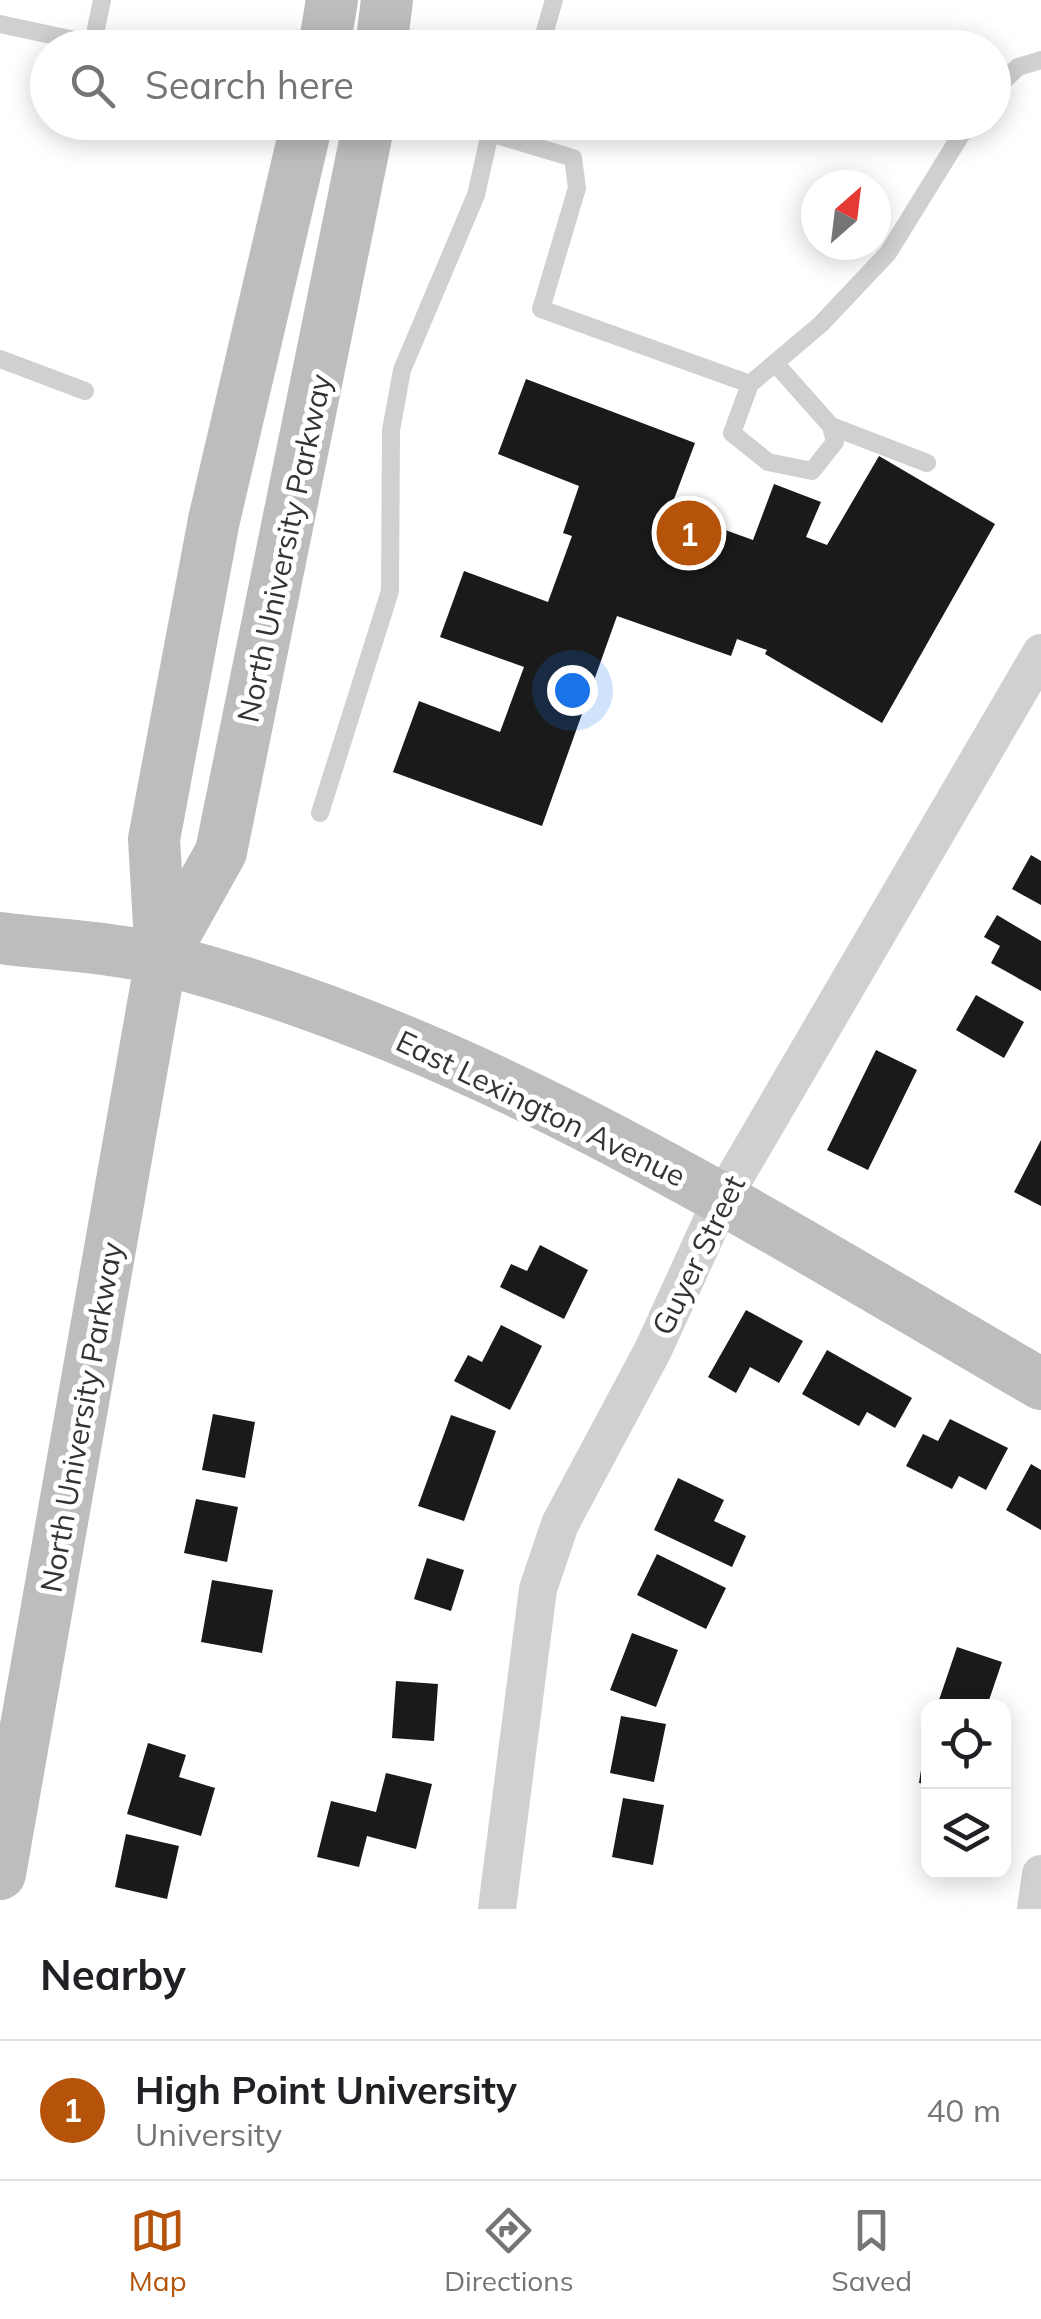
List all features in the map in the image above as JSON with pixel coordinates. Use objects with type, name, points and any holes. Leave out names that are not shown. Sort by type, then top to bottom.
[{"type":"main road","points":[[327,30],[332,0]]},
{"type":"main road","points":[[383,30],[387,0]]},
{"type":"main road","name":"North University Parkway","points":[[0,1874],[161,959],[154,838],[214,520],[303,140]]},
{"type":"main road","name":"North University Parkway","points":[[161,959],[222,852],[365,140]]},
{"type":"main road","name":"East Lexington Avenue","points":[[0,938],[161,959],[258,987],[414,1044],[722,1199],[1041,1384]]},
{"type":"street","name":"Guyer Street","points":[[497,1909],[538,1589],[560,1524],[653,1350],[722,1199],[1041,653]]},
{"type":"street","points":[[1036,1909],[1041,1874]]},
{"type":"lane","points":[[100,30],[102,0]]},
{"type":"lane","points":[[545,30],[554,0]]},
{"type":"lane","points":[[0,24],[30,31]]},
{"type":"lane","points":[[1011,74],[1018,67],[1041,60]]},
{"type":"lane","points":[[320,813],[390,591],[391,430],[402,370],[476,195],[488,140]]},
{"type":"lane","points":[[534,140],[573,158],[577,188],[541,309],[750,384]]},
{"type":"lane","points":[[831,426],[835,442],[812,471],[768,462],[732,433],[750,384],[821,324],[888,253],[959,140]]},
{"type":"lane","points":[[0,359],[85,391]]},
{"type":"lane","points":[[775,363],[831,426],[927,464]]},
{"type":"building","points":[[526,379],[695,443],[664,526],[686,535],[692,518],[753,540],[774,484],[821,502],[806,537],[827,545],[879,456],[995,524],[882,723],[765,654],[767,650],[737,639],[731,656],[617,616],[542,826],[393,772],[419,701],[500,732],[524,667],[440,637],[464,571],[548,602],[572,536],[563,533],[579,486],[498,454]]},
{"type":"building","points":[[1031,855],[1041,861],[1041,905],[1012,889]]},
{"type":"building","points":[[997,915],[1041,941],[1041,991],[991,963],[1000,946],[984,937]]},
{"type":"building","points":[[976,995],[1024,1022],[1004,1058],[956,1030]]},
{"type":"building","points":[[876,1050],[917,1070],[868,1170],[827,1150]]},
{"type":"building","points":[[1041,1140],[1041,1206],[1014,1192]]},
{"type":"building","points":[[540,1245],[588,1270],[564,1319],[500,1287],[511,1264],[527,1271]]},
{"type":"building","points":[[746,1310],[803,1341],[779,1383],[750,1367],[736,1393],[708,1377]]},
{"type":"building","points":[[501,1325],[542,1346],[510,1410],[454,1381],[468,1355],[482,1362]]},
{"type":"building","points":[[827,1350],[912,1398],[895,1428],[867,1412],[859,1426],[802,1394]]},
{"type":"building","points":[[213,1414],[255,1422],[245,1478],[202,1470]]},
{"type":"building","points":[[451,1415],[496,1431],[464,1521],[418,1506]]},
{"type":"building","points":[[950,1419],[1008,1448],[986,1490],[959,1476],[952,1489],[906,1466],[923,1434],[938,1441]]},
{"type":"building","points":[[1031,1464],[1041,1470],[1041,1530],[1006,1510]]},
{"type":"building","points":[[678,1478],[724,1500],[714,1521],[746,1536],[732,1567],[654,1530]]},
{"type":"building","points":[[196,1499],[238,1507],[227,1562],[184,1553]]},
{"type":"building","points":[[657,1554],[726,1588],[706,1629],[637,1595]]},
{"type":"building","points":[[427,1558],[464,1570],[451,1611],[414,1599]]},
{"type":"building","points":[[212,1580],[273,1590],[262,1653],[201,1642]]},
{"type":"building","points":[[632,1633],[678,1650],[656,1707],[610,1690]]},
{"type":"building","points":[[957,1647],[1002,1662],[989,1699],[939,1699]]},
{"type":"building","points":[[396,1681],[438,1684],[434,1741],[392,1738]]},
{"type":"building","points":[[621,1716],[666,1724],[654,1782],[610,1773]]},
{"type":"building","points":[[148,1743],[186,1755],[179,1777],[215,1788],[201,1836],[127,1814]]},
{"type":"building","points":[[386,1773],[432,1784],[416,1849],[367,1836],[359,1867],[317,1857],[331,1801],[376,1812]]},
{"type":"building","points":[[623,1798],[664,1805],[653,1865],[612,1857]]},
{"type":"building","points":[[126,1834],[179,1846],[167,1899],[115,1887]]},
{"type":"place","name":"High Point University","points":[[689,533]]}]
